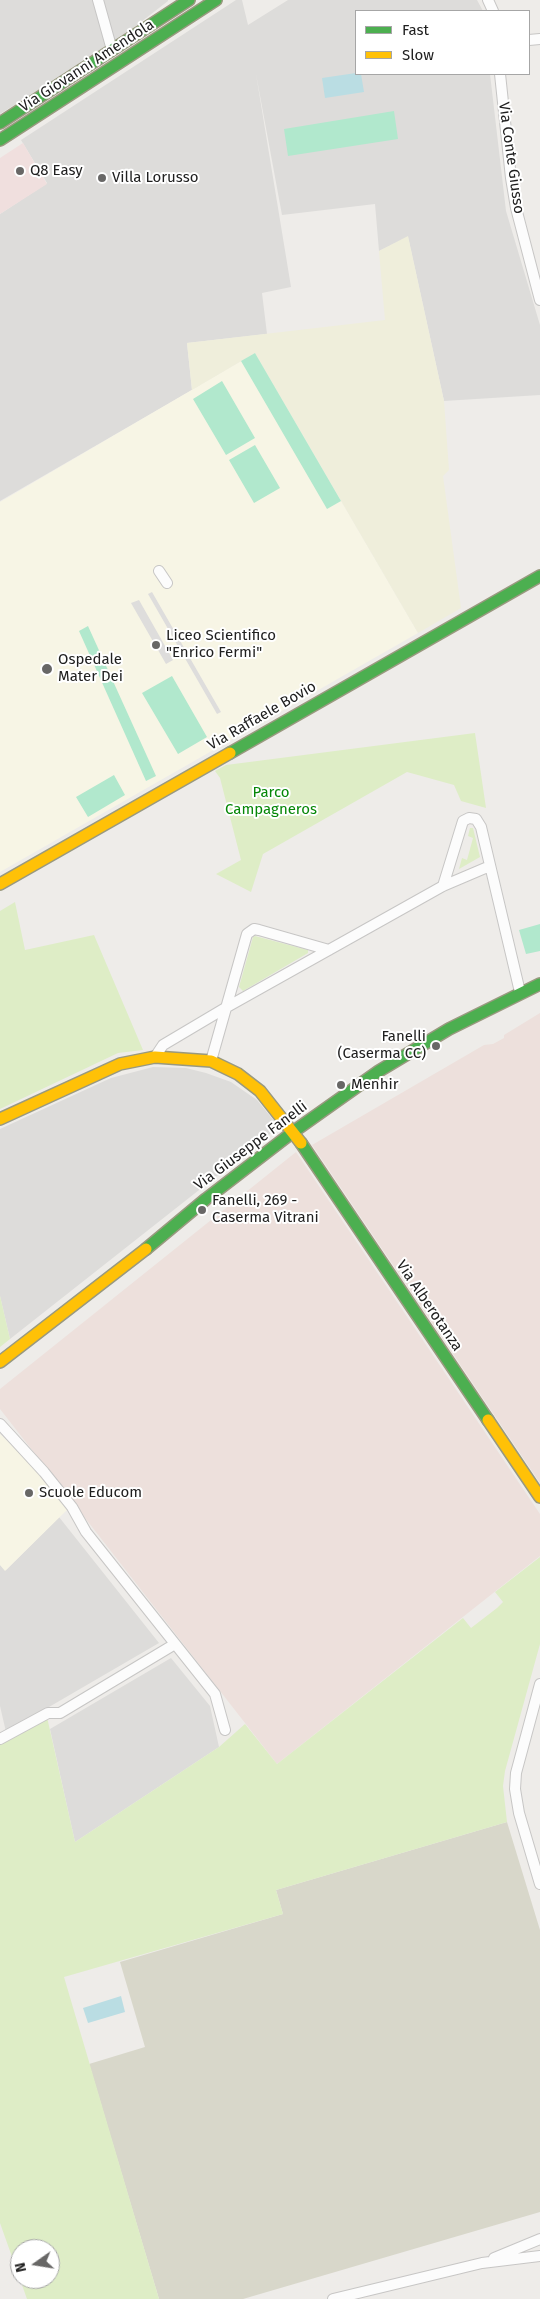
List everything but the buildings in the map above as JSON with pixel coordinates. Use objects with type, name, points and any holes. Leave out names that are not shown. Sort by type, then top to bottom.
[{"type":"street","points":[[98,0],[112,50]]},
{"type":"street","name":"Via Giovanni Amendola","points":[[0,124],[189,0]]},
{"type":"street","name":"Via Giovanni Amendola","points":[[0,140],[216,0]]},
{"type":"street","name":"Via Conte Giusso","points":[[500,75],[516,208],[540,300]]},
{"type":"street","points":[[160,571],[167,583]]},
{"type":"street","name":"Via Raffaele Bovio","points":[[0,884],[540,576]]},
{"type":"street","points":[[443,886],[463,821],[469,818],[476,819],[480,823],[520,992]]},
{"type":"street","points":[[451,860],[452,870],[462,878]]},
{"type":"street","points":[[155,1058],[163,1045],[227,1007],[443,886],[490,866]]},
{"type":"street","points":[[0,1119],[120,1064],[155,1058],[211,1061],[245,938],[254,929],[329,950]]},
{"type":"street","name":"Via Giuseppe Fanelli","points":[[0,1362],[116,1274],[206,1199],[293,1132],[379,1071],[449,1029],[520,992],[540,984]]},
{"type":"street","name":"Via Alberotanza","points":[[211,1061],[238,1074],[260,1091],[293,1132],[540,1497]]},
{"type":"street","points":[[0,1424],[44,1472],[72,1507],[86,1532],[215,1694],[226,1730]]},
{"type":"street","points":[[0,1739],[48,1713],[60,1712],[175,1644]]},
{"type":"street","points":[[540,1684],[516,1773],[515,1789],[519,1813],[540,1884]]},
{"type":"street","points":[[482,2263],[540,2239]]},
{"type":"street","points":[[334,2299],[482,2263],[540,2243]]},
{"type":"street","points":[[482,2263],[540,2256]]},
{"type":"shaded area","points":[[0,0],[168,1],[119,39],[0,114]]},
{"type":"shaded area","points":[[236,0],[242,0],[248,25],[288,0],[477,0],[482,10],[355,10],[355,75],[490,75],[506,211],[540,325],[540,395],[444,401],[408,237],[379,251],[375,204],[282,215],[256,74],[291,287],[262,293],[267,334],[187,343],[192,390],[0,501],[0,214],[47,183],[21,140]]},
{"type":"shaded area","name":"Q8 Easy","points":[[23,143],[47,184],[0,214],[0,158]]},
{"type":"shaded area","points":[[255,353],[418,633],[0,872],[0,502]]},
{"type":"shaded area","points":[[152,592],[221,712],[217,714],[148,594]]},
{"type":"shaded area","points":[[139,600],[173,660],[166,664],[131,603]]},
{"type":"shaded area","points":[[540,1013],[540,1483],[312,1145],[484,1045],[493,1044],[504,1038],[504,1035]]},
{"type":"shaded area","points":[[153,1067],[186,1068],[231,1082],[257,1100],[279,1127],[10,1339],[0,1296],[0,1129],[111,1078]]},
{"type":"shaded area","points":[[296,1152],[540,1514],[540,1556],[277,1764],[0,1409],[0,1389]]},
{"type":"shaded area","name":"Scuole Educom","points":[[0,1434],[47,1479],[69,1508],[5,1571],[0,1565]]},
{"type":"shaded area","points":[[59,1517],[159,1643],[6,1732],[0,1706],[0,1565],[6,1570]]},
{"type":"shaded area","points":[[171,1658],[210,1706],[219,1747],[75,1842],[50,1729]]},
{"type":"shaded area","points":[[507,1822],[540,1930],[540,2212],[243,2299],[159,2299],[89,2064],[145,2047],[120,1962],[283,1914],[276,1890]]},
{"type":"green space","points":[[394,111],[398,139],[288,156],[284,129]]},
{"type":"green space","points":[[408,236],[444,401],[449,470],[443,476],[461,608],[418,633],[255,353],[192,390],[187,343],[385,320],[379,251]]},
{"type":"green space","points":[[255,353],[341,501],[327,509],[241,361]]},
{"type":"green space","points":[[222,381],[255,438],[226,455],[193,399]]},
{"type":"green space","points":[[255,445],[280,488],[254,503],[229,460]]},
{"type":"green space","points":[[88,626],[156,776],[146,781],[79,631]]},
{"type":"green space","points":[[172,676],[207,737],[178,754],[142,693]]},
{"type":"green space","name":"Parco Campagneros","points":[[475,733],[486,808],[461,801],[454,785],[407,772],[263,854],[251,892],[216,874],[241,860],[220,778],[215,771],[226,765]]},
{"type":"green space","points":[[114,775],[125,795],[88,817],[76,797]]},
{"type":"green space","points":[[470,828],[473,828],[480,857],[459,869],[462,858],[467,860],[473,838],[468,836]]},
{"type":"green space","points":[[15,902],[25,950],[94,935],[143,1050],[118,1053],[0,1109],[0,911]]},
{"type":"green space","points":[[540,924],[540,951],[526,954],[519,930]]},
{"type":"green space","points":[[253,937],[308,950],[308,953],[243,991],[239,987]]},
{"type":"green space","points":[[0,1296],[10,1339],[0,1347]]},
{"type":"green space","points":[[540,1557],[540,1644],[505,1771],[503,1786],[507,1822],[276,1890],[283,1914],[64,1977],[159,2299],[27,2299],[23,2289],[60,2289],[60,2239],[10,2239],[10,2251],[0,2223],[0,1739],[47,1717],[75,1842],[219,1747],[245,1724],[277,1764],[463,1618],[471,1628],[503,1602],[495,1592]]},
{"type":"water","points":[[355,73],[355,75],[361,75],[364,92],[325,98],[322,78]]},
{"type":"water","points":[[121,1996],[125,2012],[88,2023],[83,2008]]},
{"type":"traffic: fast","points":[[0,123],[189,0]]},
{"type":"traffic: fast","points":[[0,140],[216,0]]},
{"type":"traffic: fast","points":[[230,753],[540,576]]},
{"type":"traffic: fast","points":[[146,1249],[206,1199],[293,1132],[379,1071],[449,1029],[540,984]]},
{"type":"traffic: fast","points":[[301,1143],[488,1420]]},
{"type":"traffic: slow","points":[[0,884],[230,753]]},
{"type":"traffic: slow","points":[[0,1119],[120,1064],[155,1057],[211,1061],[238,1074],[260,1091],[301,1143]]},
{"type":"traffic: slow","points":[[0,1362],[146,1249]]},
{"type":"traffic: slow","points":[[488,1420],[540,1497]]},
{"type":"place","name":"Q8 Easy","points":[[20,171]]},
{"type":"place","name":"Villa Lorusso","points":[[102,178]]},
{"type":"place","name":"Liceo Scientifico \"Enrico Fermi\"","points":[[156,645]]},
{"type":"place","name":"Ospedale Mater Dei","points":[[47,669]]},
{"type":"place","name":"Fanelli (Caserma CC)","points":[[436,1046]]},
{"type":"place","name":"Menhir","points":[[341,1085]]},
{"type":"place","name":"Fanelli, 269 - Caserma Vitrani","points":[[202,1210]]},
{"type":"place","name":"Scuole Educom","points":[[29,1493]]}]
